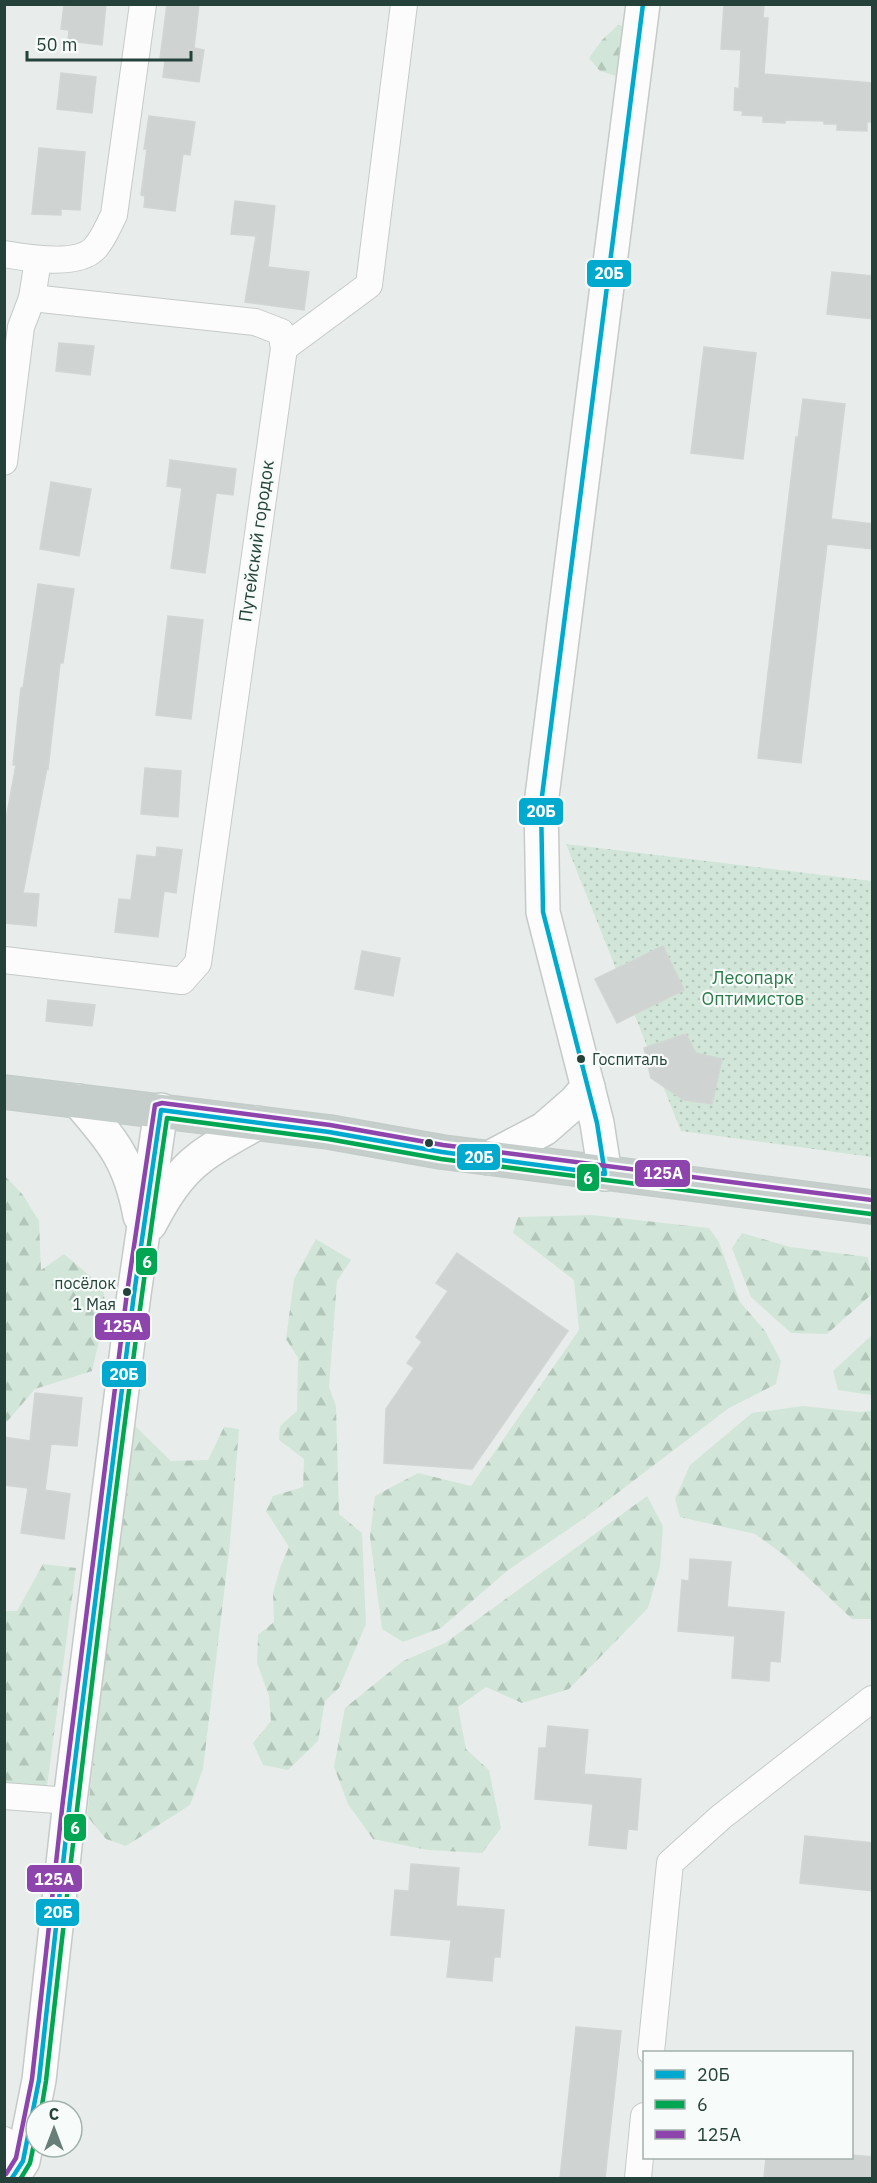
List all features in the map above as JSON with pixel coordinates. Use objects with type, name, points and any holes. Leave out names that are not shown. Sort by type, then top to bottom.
[{"type":"highway","points":[[4,1092],[329,1132],[442,1152],[873,1208]]},
{"type":"street","points":[[4,255],[38,260],[69,259],[93,250],[104,237],[114,215],[143,4]]},
{"type":"street","points":[[32,298],[255,322],[281,332],[284,348],[369,285],[404,4]]},
{"type":"street","points":[[605,1174],[597,1122],[543,912],[541,804],[643,4]]},
{"type":"street","points":[[4,462],[21,327],[32,298],[38,260]]},
{"type":"street","name":"Путейский городок","points":[[4,960],[182,981],[198,963],[284,348]]},
{"type":"street","points":[[489,1158],[544,1129],[576,1102],[588,1087]]},
{"type":"street","points":[[78,1101],[109,1136],[129,1172],[143,1236]]},
{"type":"street","points":[[13,2160],[39,2080],[70,1801],[161,1110]]},
{"type":"street","points":[[143,1236],[164,1198],[188,1169],[200,1158],[257,1123]]},
{"type":"street","points":[[651,2051],[670,1863],[721,1817],[873,1698]]},
{"type":"street","points":[[4,1797],[70,1801]]},
{"type":"street","points":[[638,2178],[643,2134]]},
{"type":"green space","points":[[618,25],[629,28],[624,64],[616,76],[600,71],[589,58],[602,40]]},
{"type":"green space","name":"Лесопарк Оптимистов","points":[[566,844],[872,881],[872,1157],[681,1131]]},
{"type":"green space","points":[[5,1176],[23,1195],[39,1221],[41,1270],[64,1254],[103,1287],[106,1311],[92,1371],[35,1389],[5,1424]]},
{"type":"green space","points":[[592,1215],[709,1228],[719,1242],[740,1302],[765,1331],[781,1361],[776,1384],[729,1408],[582,1520],[507,1571],[441,1628],[403,1642],[382,1629],[370,1537],[375,1496],[418,1473],[471,1486],[579,1330],[574,1280],[513,1233],[518,1217]]},
{"type":"green space","points":[[742,1233],[790,1247],[868,1257],[872,1294],[827,1334],[791,1333],[751,1297],[732,1248]]},
{"type":"green space","points":[[316,1239],[351,1260],[337,1281],[329,1387],[336,1406],[339,1514],[362,1533],[366,1624],[339,1688],[325,1701],[318,1741],[288,1770],[263,1765],[253,1743],[271,1721],[269,1696],[257,1663],[258,1635],[274,1622],[273,1593],[289,1547],[266,1511],[273,1496],[303,1487],[304,1459],[279,1440],[280,1426],[297,1411],[298,1358],[286,1339],[294,1279]]},
{"type":"green space","points":[[872,1335],[872,1395],[838,1390],[833,1371]]},
{"type":"green space","points":[[803,1406],[858,1412],[872,1411],[872,1619],[852,1619],[784,1555],[755,1534],[680,1517],[675,1499],[690,1465],[752,1413]]},
{"type":"green space","points":[[133,1424],[171,1461],[208,1460],[224,1427],[239,1429],[230,1543],[203,1769],[190,1805],[126,1846],[106,1839],[87,1816]]},
{"type":"green space","points":[[647,1496],[663,1526],[660,1567],[648,1608],[569,1689],[522,1703],[486,1687],[458,1707],[466,1749],[489,1770],[501,1828],[482,1853],[428,1850],[373,1839],[348,1804],[334,1767],[345,1708],[403,1661],[445,1643]]},
{"type":"green space","points":[[43,1564],[76,1568],[47,1787],[5,1787],[4,1611],[17,1611]]},
{"type":"building","points":[[64,4],[106,4],[102,45],[68,41],[69,30],[61,29]]},
{"type":"building","points":[[167,4],[199,4],[194,48],[204,50],[199,82],[163,77],[165,60],[160,59]]},
{"type":"building","points":[[724,4],[764,4],[763,18],[768,18],[764,74],[873,83],[873,122],[867,122],[867,131],[837,130],[837,124],[824,124],[824,121],[763,122],[763,116],[742,115],[743,111],[734,110],[735,88],[739,89],[741,50],[721,49]]},
{"type":"building","points":[[61,73],[96,77],[92,113],[57,109]]},
{"type":"building","points":[[149,116],[195,122],[190,155],[183,154],[175,211],[144,207],[145,196],[141,195]]},
{"type":"building","points":[[39,148],[85,152],[80,210],[61,209],[61,215],[32,214]]},
{"type":"building","points":[[235,201],[275,206],[268,267],[309,272],[304,310],[245,302],[256,236],[231,234]]},
{"type":"building","points":[[832,272],[873,276],[873,319],[827,314]]},
{"type":"building","points":[[59,343],[94,346],[90,375],[56,371]]},
{"type":"building","points":[[704,347],[756,353],[743,459],[691,453]]},
{"type":"building","points":[[803,399],[845,404],[831,519],[873,524],[873,549],[827,544],[801,763],[758,758],[796,437],[798,438]]},
{"type":"building","points":[[170,460],[236,469],[233,495],[216,493],[205,573],[171,568],[182,488],[167,486]]},
{"type":"building","points":[[51,482],[91,489],[79,556],[40,549]]},
{"type":"building","points":[[38,584],[74,589],[63,663],[60,663],[48,769],[23,893],[39,894],[36,926],[4,923],[4,829],[16,765],[13,765],[21,688],[23,688]]},
{"type":"building","points":[[168,616],[203,620],[191,719],[156,715]]},
{"type":"building","points":[[145,768],[181,771],[178,817],[141,814]]},
{"type":"building","points":[[157,847],[182,850],[176,893],[164,891],[158,937],[115,932],[119,899],[131,900],[137,855],[156,857]]},
{"type":"building","points":[[663,946],[684,990],[617,1023],[595,979]]},
{"type":"building","points":[[362,951],[400,958],[393,996],[355,989]]},
{"type":"building","points":[[48,1000],[95,1005],[92,1026],[46,1021]]},
{"type":"building","points":[[686,1034],[696,1053],[722,1059],[712,1104],[684,1100],[651,1078],[644,1048]]},
{"type":"building","points":[[457,1253],[568,1331],[472,1469],[384,1463],[386,1409],[414,1368],[407,1363],[422,1342],[416,1337],[448,1291],[436,1283]]},
{"type":"building","points":[[35,1393],[82,1398],[77,1446],[51,1444],[45,1490],[70,1494],[64,1539],[21,1533],[28,1488],[4,1485],[4,1437],[30,1441]]},
{"type":"building","points":[[690,1559],[731,1562],[727,1607],[784,1612],[780,1662],[770,1661],[769,1681],[732,1678],[735,1636],[678,1631],[682,1580],[689,1581]]},
{"type":"building","points":[[548,1726],[588,1730],[584,1774],[641,1779],[637,1830],[628,1829],[626,1849],[589,1845],[593,1804],[535,1799],[539,1748],[546,1748]]},
{"type":"building","points":[[805,1836],[873,1843],[873,1891],[800,1883]]},
{"type":"building","points":[[411,1864],[459,1868],[456,1906],[504,1910],[500,1957],[494,1957],[492,1981],[447,1977],[451,1940],[391,1935],[395,1890],[409,1891]]},
{"type":"building","points":[[576,2027],[621,2031],[605,2178],[560,2178]]},
{"type":"building","points":[[853,2155],[873,2157],[873,2178],[764,2178],[766,2159],[853,2159]]},
{"type":"transit line","name":"20Б","points":[[12,2178],[23,2161],[39,2080],[70,1801],[134,1294],[161,1110],[329,1132],[442,1152],[605,1174],[597,1123],[543,912],[541,804],[643,4]]},
{"type":"transit line","name":"125А","points":[[6,2174],[16,2158],[32,2079],[63,1800],[127,1293],[155,1105],[162,1103],[330,1125],[443,1145],[872,1200]]},
{"type":"transit line","name":"6","points":[[43,2099],[118,1478],[167,1118],[328,1139],[441,1159],[871,1214]]},
{"type":"transit line","name":"6","points":[[21,2178],[31,2159]]},
{"type":"place","name":"Госпиталь","points":[[581,1059]]},
{"type":"place","name":"посёлок 1 Мая","points":[[127,1292]]}]
